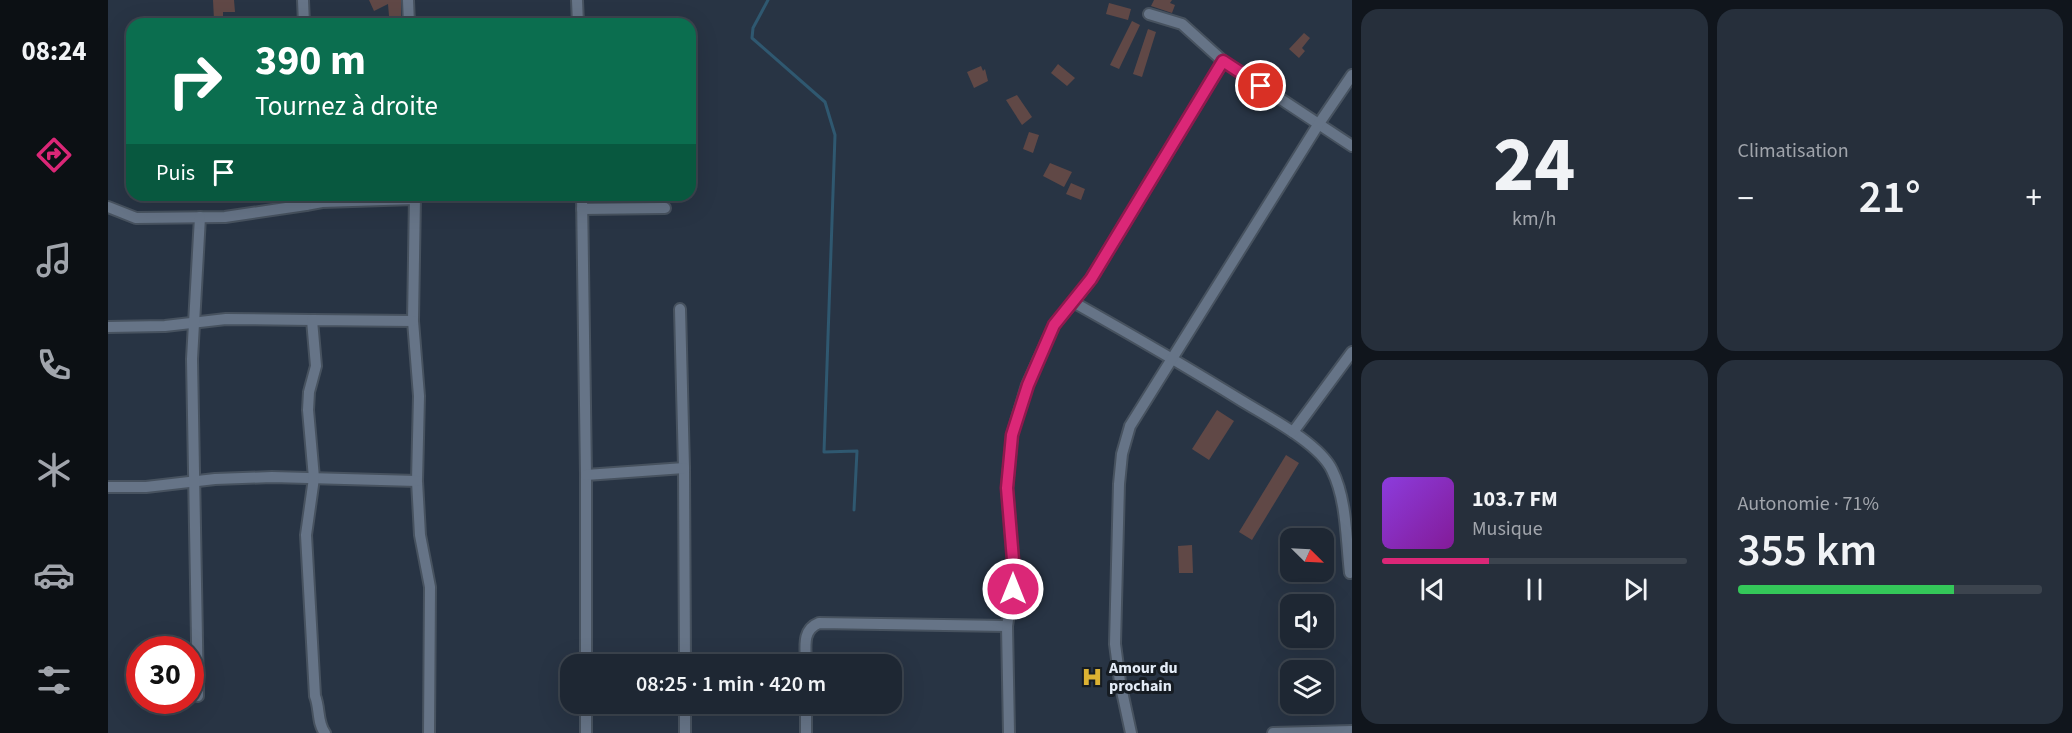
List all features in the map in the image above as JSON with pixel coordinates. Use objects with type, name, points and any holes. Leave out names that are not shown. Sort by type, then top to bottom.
[{"type":"street","points":[[303,0],[304,18]]},
{"type":"street","points":[[408,0],[409,18]]},
{"type":"street","points":[[577,0],[578,18]]},
{"type":"street","points":[[1149,14],[1182,24],[1223,61],[1352,146]]},
{"type":"street","points":[[1009,733],[1007,626],[1013,589],[1013,560],[1007,488],[1012,435],[1028,385],[1054,325],[1091,279],[1223,61]]},
{"type":"street","points":[[1131,733],[1120,682],[1115,644],[1122,454],[1130,426],[1318,125],[1352,75]]},
{"type":"street","points":[[108,207],[136,218],[225,217],[301,201]]},
{"type":"street","points":[[314,201],[341,201]]},
{"type":"street","points":[[415,201],[413,321],[419,396],[417,481],[420,535],[430,587],[429,733]]},
{"type":"street","points":[[582,201],[586,654]]},
{"type":"street","points":[[582,209],[665,208]]},
{"type":"street","points":[[198,636],[192,359],[200,216]]},
{"type":"street","points":[[1073,302],[1172,357],[1293,432],[1323,457],[1338,483],[1342,498],[1350,573]]},
{"type":"street","points":[[680,309],[685,654]]},
{"type":"street","points":[[108,327],[195,323],[226,319],[413,321]]},
{"type":"street","points":[[312,320],[316,366],[309,392],[308,410],[314,478],[306,535],[315,696],[320,710],[321,728],[325,733]]},
{"type":"street","points":[[1293,432],[1352,352]]},
{"type":"street","points":[[586,475],[684,468]]},
{"type":"street","points":[[108,487],[146,487],[214,479],[272,477],[417,481]]},
{"type":"street","points":[[806,654],[807,634],[814,625],[819,623],[1007,626]]},
{"type":"street","points":[[586,714],[586,733]]},
{"type":"street","points":[[685,714],[685,733]]},
{"type":"street","points":[[806,714],[806,733]]},
{"type":"street","points":[[1274,733],[1352,731]]},
{"type":"building","points":[[213,0],[234,0],[235,12],[223,12],[223,18],[214,18]]},
{"type":"building","points":[[369,0],[401,0],[401,16],[389,16],[388,4],[374,11]]},
{"type":"building","points":[[1154,0],[1172,0],[1170,3],[1175,5],[1172,13],[1151,6]]},
{"type":"building","points":[[1109,3],[1131,9],[1128,20],[1106,14]]},
{"type":"building","points":[[1132,21],[1140,25],[1119,69],[1110,65]]},
{"type":"building","points":[[1148,29],[1156,32],[1142,77],[1133,74]]},
{"type":"building","points":[[1304,33],[1310,38],[1302,48],[1305,51],[1299,58],[1289,49]]},
{"type":"building","points":[[1058,64],[1075,78],[1067,86],[1051,73]]},
{"type":"building","points":[[981,66],[983,71],[985,69],[988,81],[974,88],[967,72]]},
{"type":"building","points":[[1017,95],[1032,117],[1022,125],[1006,100]]},
{"type":"building","points":[[1029,132],[1039,135],[1033,153],[1023,149]]},
{"type":"building","points":[[1050,163],[1072,172],[1064,187],[1043,176]]},
{"type":"building","points":[[1071,183],[1085,189],[1081,200],[1066,194]]},
{"type":"building","points":[[1217,410],[1234,421],[1209,460],[1192,449]]},
{"type":"building","points":[[1286,455],[1299,463],[1252,540],[1239,532]]},
{"type":"building","points":[[1192,545],[1193,573],[1179,573],[1178,546]]},
{"type":"waterway","points":[[768,0],[753,28],[752,38],[825,102],[835,135],[824,452],[857,451],[854,510]]},
{"type":"place","name":"Amour du prochain","points":[[1092,677]]},
{"type":"route","points":[[1013,589],[1011,523],[1007,488],[1012,435],[1028,385],[1054,325],[1091,279],[1223,61],[1261,86]]}]
